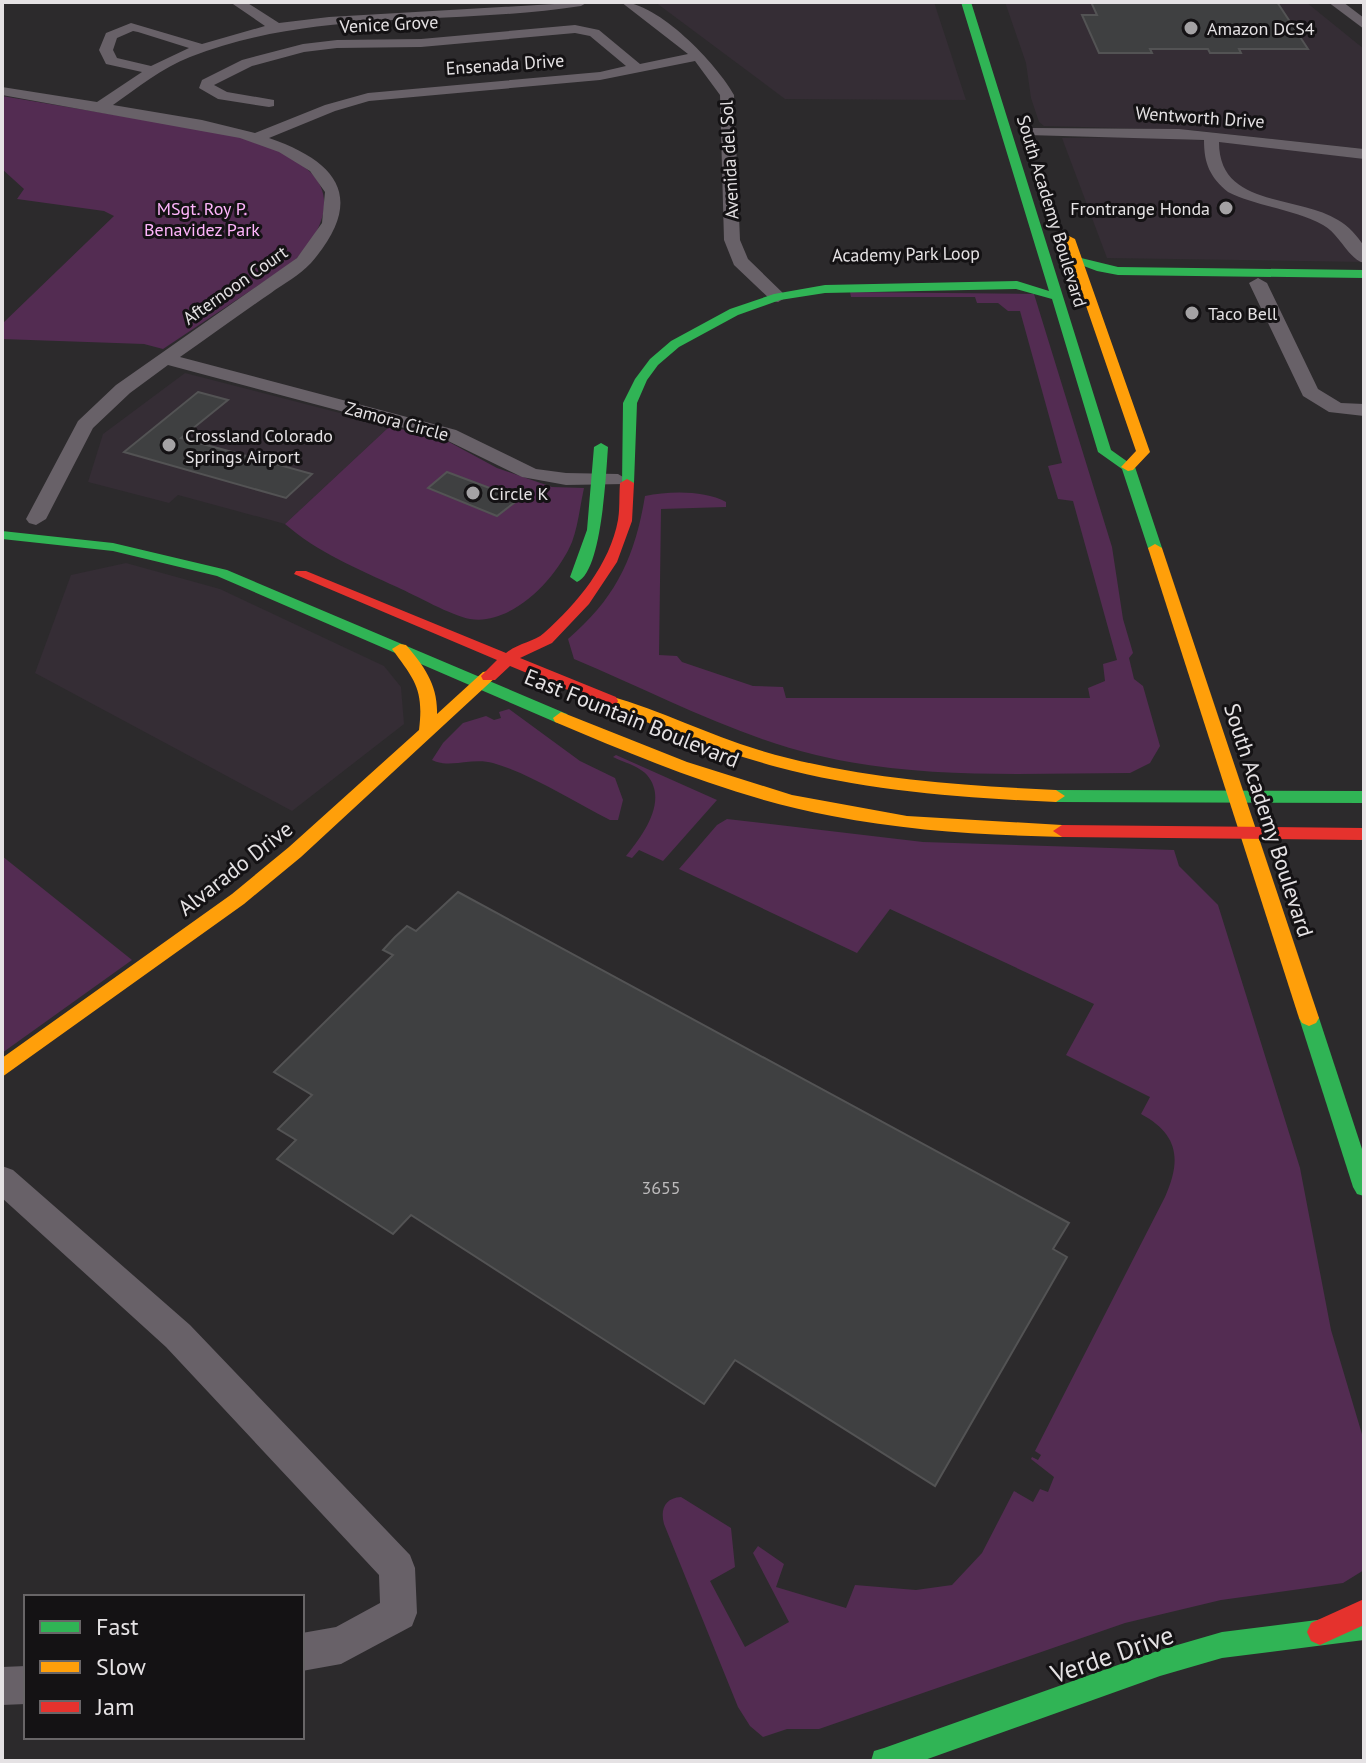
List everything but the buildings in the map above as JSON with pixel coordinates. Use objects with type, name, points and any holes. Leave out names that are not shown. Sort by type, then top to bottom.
[{"type":"main road","name":"South Academy Boulevard","points":[[966,2],[1105,452],[1128,467],[1364,1187]]},
{"type":"main road","points":[[1010,147],[1025,155],[1062,263],[1086,283],[1364,283]]},
{"type":"main road","name":"South Academy Boulevard","points":[[1062,217],[1143,452],[1128,467]]},
{"type":"main road","points":[[1077,260],[1101,269],[1118,271],[1364,274]]},
{"type":"main road","points":[[1048,272],[1071,288],[1097,363],[1122,391]]},
{"type":"main road","name":"Academy Park Loop","points":[[700,308],[856,273],[1048,272]]},
{"type":"main road","name":"Academy Park Loop","points":[[481,684],[515,654],[547,639],[599,582],[625,521],[630,403],[641,379],[654,362],[712,322],[772,292],[911,285],[1017,285],[1058,297]]},
{"type":"main road","points":[[570,587],[578,576],[597,520],[602,427]]},
{"type":"main road","points":[[2,518],[62,521]]},
{"type":"main road","name":"East Fountain Boulevard","points":[[2,535],[113,547],[197,565],[240,580],[580,728],[693,772],[822,807],[943,827],[1364,834]]},
{"type":"main road","name":"East Fountain Boulevard","points":[[285,568],[515,654],[667,726],[780,762],[890,784],[1006,795],[1364,797]]},
{"type":"main road","name":"Academy Park Loop","points":[[515,654],[524,631],[534,622]]},
{"type":"main road","points":[[400,649],[427,680],[432,695],[427,732]]},
{"type":"main road","name":"Alvarado Drive","points":[[2,1069],[249,889],[349,805],[481,684]]},
{"type":"main road","points":[[1320,1632],[1364,1612]]},
{"type":"main road","name":"Verde Drive","points":[[884,1761],[1160,1663],[1222,1645],[1364,1627]]},
{"type":"street","points":[[237,2],[277,28]]},
{"type":"street","name":"Avenida del Sol","points":[[628,2],[698,56],[727,95],[735,250],[740,261],[772,292]]},
{"type":"street","points":[[1335,2],[1364,25]]},
{"type":"street","points":[[100,107],[153,71],[202,48],[277,28],[325,20],[519,11],[571,3]]},
{"type":"street","points":[[400,17],[400,44]]},
{"type":"street","points":[[153,71],[111,61],[106,50],[111,36],[131,27],[140,28],[202,48]]},
{"type":"street","name":"Venice Grove","points":[[223,96],[212,93],[206,88],[207,83],[247,63],[272,55],[337,44],[400,44],[586,30],[594,33],[638,69]]},
{"type":"street","name":"Ensenada Drive","points":[[258,137],[368,97],[574,79],[698,56]]},
{"type":"street","name":"Afternoon Court","points":[[2,91],[258,137],[310,161],[329,181],[334,192],[334,207],[326,233],[303,262],[123,389],[85,425],[36,519]]},
{"type":"street","points":[[188,122],[223,96],[269,103]]},
{"type":"street","name":"Ensenada Drive","points":[[277,144],[314,128],[319,120],[317,115]]},
{"type":"street","name":"Wentworth Drive","points":[[1032,132],[1212,136],[1364,154]]},
{"type":"street","points":[[1212,136],[1213,162],[1225,182],[1253,197],[1329,222],[1350,239],[1364,258]]},
{"type":"street","points":[[1258,283],[1310,392],[1336,408],[1364,410]]},
{"type":"street","name":"Zamora Circle","points":[[165,359],[449,434],[472,442],[515,468],[536,475],[626,480]]},
{"type":"street","points":[[2,1179],[178,1336],[397,1568],[399,1613],[341,1645],[304,1652]]},
{"type":"street","points":[[2,1686],[24,1685]]},
{"type":"shaded area","points":[[655,2],[934,2],[966,100],[785,99]]},
{"type":"shaded area","points":[[1005,2],[1306,2],[1364,49],[1364,149],[1191,130],[1044,126],[1039,122],[1031,98],[1026,63]]},
{"type":"shaded area","name":"Frontrange Honda","points":[[1139,137],[1233,142],[1364,159],[1364,262],[1107,258],[1062,138]]},
{"type":"shaded area","points":[[185,373],[390,426],[285,524],[178,495],[169,503],[88,482],[103,434]]},
{"type":"shaded area","points":[[126,563],[220,589],[384,666],[401,687],[404,724],[292,811],[35,673],[71,575]]},
{"type":"green space","name":"MSgt. Roy P. Benavidez Park","points":[[2,96],[241,136],[276,150],[308,170],[318,182],[324,207],[316,233],[289,265],[163,349],[144,344],[2,339],[2,324],[114,216],[104,211],[17,199],[24,189],[2,169]]},
{"type":"green space","points":[[850,292],[1034,294],[1112,547],[1123,619],[1133,653],[1129,658],[1134,679],[1143,686],[1160,746],[1150,763],[1130,773],[1012,774],[933,772],[855,763],[754,736],[574,659],[568,639],[599,608],[621,575],[636,538],[645,496],[686,493],[717,498],[726,502],[726,507],[661,509],[659,655],[677,656],[682,662],[753,686],[783,687],[786,698],[1090,698],[1088,688],[1105,681],[1103,664],[1117,660],[1073,501],[1058,499],[1048,466],[1062,463],[1020,311],[1008,311],[998,303],[977,303],[975,297],[851,297]]},
{"type":"green space","points":[[390,426],[449,442],[497,468],[552,487],[584,488],[572,542],[556,570],[531,597],[502,615],[486,619],[462,617],[338,559],[285,524]]},
{"type":"green space","points":[[509,709],[580,761],[615,778],[623,800],[618,820],[610,820],[537,781],[493,763],[432,760],[443,743],[463,723],[486,716],[494,720],[501,718],[499,712]]},
{"type":"green space","points":[[616,755],[717,800],[663,861],[639,850],[632,858],[626,856],[651,818],[655,796],[647,775],[613,757]]},
{"type":"green space","points":[[727,819],[923,842],[1174,850],[1179,866],[1218,905],[1300,1168],[1331,1330],[1364,1441],[1364,1570],[1343,1583],[1221,1600],[1125,1623],[819,1729],[787,1729],[763,1737],[750,1726],[738,1707],[664,1524],[665,1505],[681,1497],[731,1528],[735,1567],[710,1581],[745,1647],[789,1622],[753,1553],[758,1546],[784,1564],[776,1587],[846,1608],[855,1585],[916,1590],[952,1585],[982,1553],[1014,1491],[1033,1502],[1040,1489],[1048,1492],[1054,1477],[1031,1459],[1038,1460],[1041,1455],[1035,1451],[1165,1197],[1175,1159],[1163,1130],[1141,1114],[1150,1097],[1066,1055],[1094,1004],[890,909],[857,953],[679,869],[717,825]]},
{"type":"green space","points":[[2,856],[132,960],[2,1053]]},
{"type":"traffic: fast","points":[[966,2],[1105,452],[1128,467],[1155,548]]},
{"type":"traffic: fast","points":[[1077,260],[1101,269],[1118,271],[1364,274]]},
{"type":"traffic: fast","points":[[627,483],[630,403],[641,379],[654,362],[675,344],[734,312],[778,297],[825,289],[1017,285],[1058,297]]},
{"type":"traffic: fast","points":[[577,577],[594,530],[601,447]]},
{"type":"traffic: fast","points":[[2,535],[113,547],[222,573],[561,718]]},
{"type":"traffic: fast","points":[[1056,796],[1364,797]]},
{"type":"traffic: fast","points":[[1309,1018],[1364,1187]]},
{"type":"traffic: fast","points":[[884,1761],[1160,1663],[1222,1645],[1364,1627]]},
{"type":"traffic: slow","points":[[1069,239],[1143,452],[1128,467]]},
{"type":"traffic: slow","points":[[1155,548],[1309,1018]]},
{"type":"traffic: slow","points":[[400,649],[426,686],[429,706],[427,732]]},
{"type":"traffic: slow","points":[[2,1069],[238,899],[295,852],[489,676]]},
{"type":"traffic: slow","points":[[610,701],[714,741],[811,769],[915,786],[1056,796]]},
{"type":"traffic: slow","points":[[561,718],[681,766],[792,802],[907,822],[1062,831]]},
{"type":"traffic: jam","points":[[489,676],[519,650],[547,639],[584,601],[610,562],[625,521],[627,483]]},
{"type":"traffic: jam","points":[[301,574],[610,701]]},
{"type":"traffic: jam","points":[[1062,831],[1364,834]]},
{"type":"traffic: jam","points":[[1320,1632],[1364,1612]]},
{"type":"place","name":"Amazon DCS4","points":[[1191,28]]},
{"type":"place","name":"Frontrange Honda","points":[[1226,208]]},
{"type":"place","name":"Taco Bell","points":[[1192,313]]},
{"type":"place","name":"Crossland Colorado Springs Airport","points":[[169,445]]},
{"type":"place","name":"Circle K","points":[[473,493]]}]
